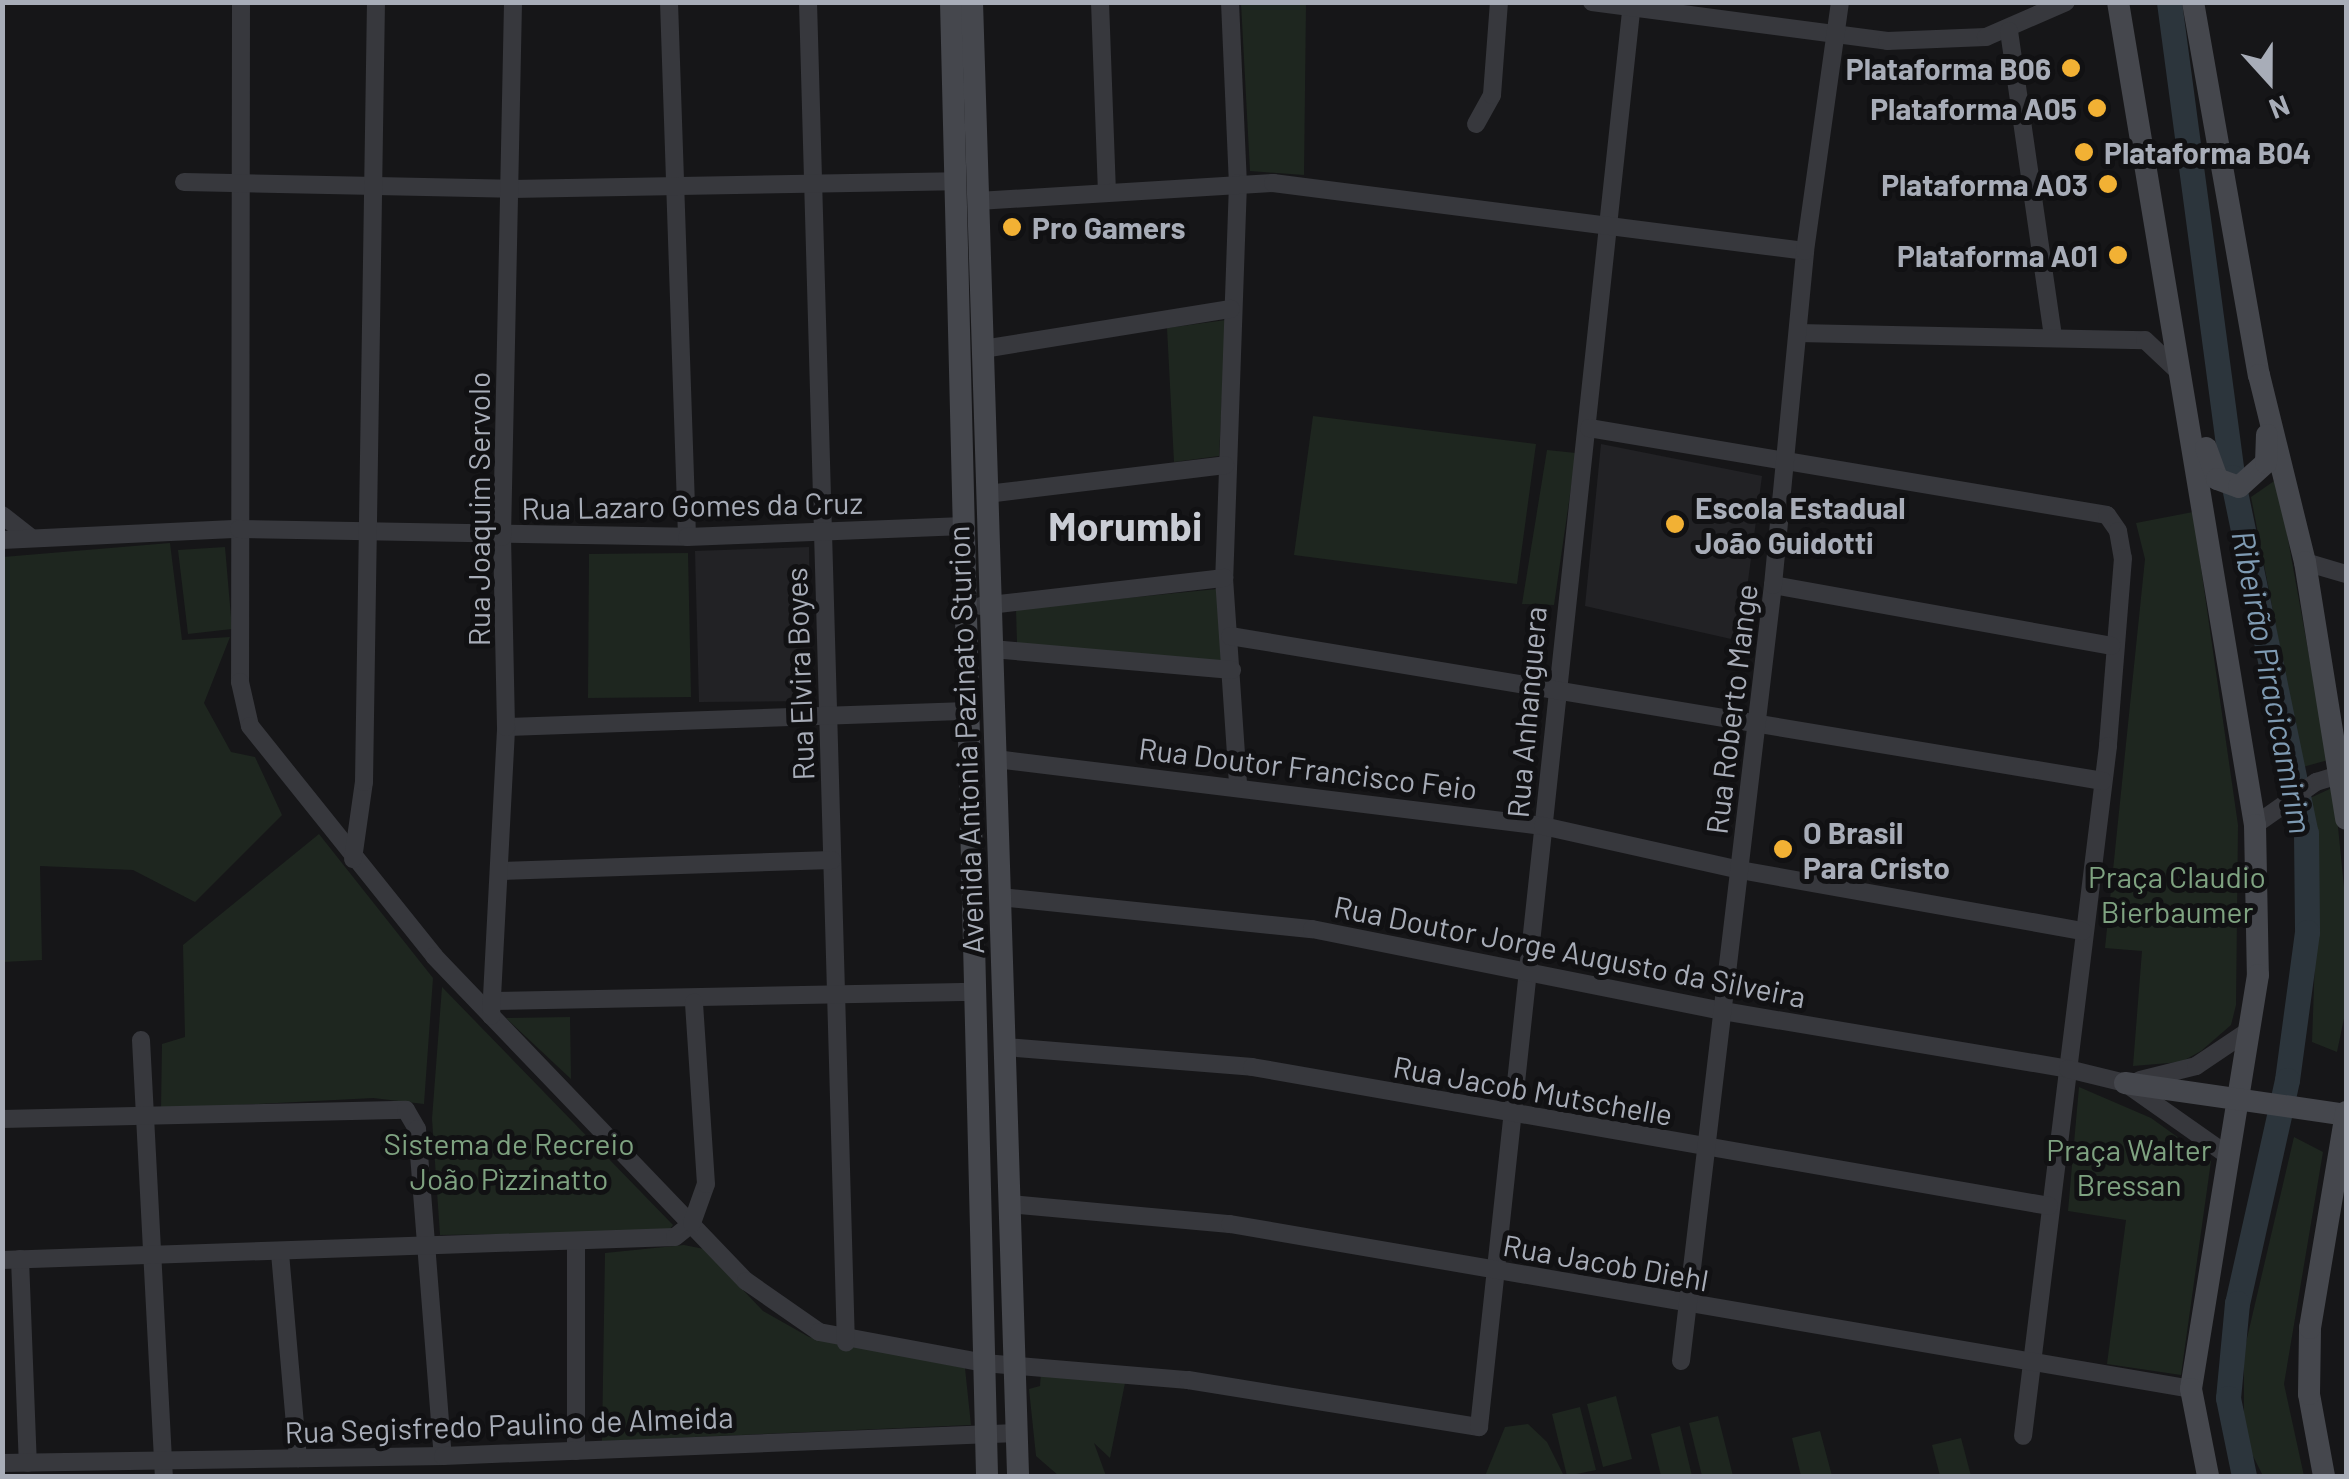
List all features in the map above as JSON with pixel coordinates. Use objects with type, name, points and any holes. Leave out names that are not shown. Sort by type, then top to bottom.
[{"type":"main road","name":"Avenida Antonia Pazinato Sturion","points":[[951,2],[987,1476]]},
{"type":"main road","name":"Avenida Antonia Pazinato Sturion","points":[[972,2],[1018,1476]]},
{"type":"main road","points":[[2118,2],[2262,819],[2258,975],[2191,1390],[2208,1476]]},
{"type":"main road","points":[[2181,374],[2216,479],[2239,487],[2261,472],[2268,452],[2259,375],[2193,2]]},
{"type":"main road","points":[[955,181],[978,201],[956,223]]},
{"type":"main road","points":[[2259,375],[2305,562],[2344,773],[2346,819]]},
{"type":"main road","points":[[968,711],[972,742],[996,758]]},
{"type":"main road","points":[[2125,1083],[2346,1114],[2340,1213],[2310,1328],[2309,1394],[2324,1476]]},
{"type":"street","points":[[241,2],[240,682],[250,726],[353,858],[746,1281],[818,1332],[846,1342],[1013,1366]]},
{"type":"street","points":[[353,858],[364,782],[376,2]]},
{"type":"street","name":"Rua Joaquim Servolo","points":[[492,1008],[506,727],[502,537],[514,2]]},
{"type":"street","points":[[669,2],[671,184],[687,538]]},
{"type":"street","name":"Rua Elvira Boyes","points":[[808,2],[809,182],[820,531],[832,718],[832,860],[846,1342]]},
{"type":"street","points":[[1100,2],[1106,192]]},
{"type":"street","points":[[1230,2],[1238,183],[1225,465],[1224,578],[1238,784]]},
{"type":"street","points":[[1476,124],[1492,94],[1499,2]]},
{"type":"street","points":[[1592,2],[1837,36],[1963,40],[2010,31],[2066,2]]},
{"type":"street","name":"Rua Roberto Mange","points":[[1681,1362],[1710,1149],[1774,585],[1805,251],[1840,2]]},
{"type":"street","name":"Rua Anhanguera","points":[[1013,1366],[1188,1380],[1478,1427],[1543,826],[1554,687],[1588,428],[1632,6]]},
{"type":"street","points":[[2010,31],[2053,336]]},
{"type":"street","points":[[184,182],[510,189],[955,181]]},
{"type":"street","points":[[978,201],[1238,183],[1610,224],[1805,251]]},
{"type":"street","points":[[983,349],[1231,310]]},
{"type":"street","points":[[1798,333],[2145,340],[2181,374]]},
{"type":"street","points":[[1588,428],[2106,515],[2123,558],[2112,646],[2103,781],[2024,1436]]},
{"type":"street","points":[[988,494],[1225,465]]},
{"type":"street","points":[[2,515],[31,538]]},
{"type":"street","name":"Rua Lazaro Gomes da Cruz","points":[[2,540],[239,528],[370,536],[687,538],[964,526]]},
{"type":"street","points":[[2305,562],[2346,574]]},
{"type":"street","points":[[966,614],[991,603],[1224,578]]},
{"type":"street","points":[[1774,585],[2112,646]]},
{"type":"street","points":[[1230,636],[2103,781]]},
{"type":"street","points":[[992,648],[1232,670]]},
{"type":"street","points":[[506,727],[968,711]]},
{"type":"street","name":"Rua Doutor Francisco Feio","points":[[996,758],[1238,784],[1543,826],[1740,870],[2083,932]]},
{"type":"street","points":[[2262,819],[2316,782],[2344,773]]},
{"type":"street","points":[[500,871],[832,860]]},
{"type":"street","name":"Rua Doutor Jorge Augusto da Silveira","points":[[1000,897],[1312,929],[1528,967],[1723,1011],[2068,1069],[2125,1083],[2228,1156]]},
{"type":"street","points":[[492,1008],[835,993],[976,992]]},
{"type":"street","points":[[28,1463],[12,1260],[576,1243],[675,1236],[692,1224],[706,1184],[694,1002]]},
{"type":"street","name":"Rua Doutor Jorge Augusto da Silveira","points":[[2125,1083],[2196,1066],[2248,1031]]},
{"type":"street","points":[[141,1040],[163,1468]]},
{"type":"street","name":"Rua Jacob Mutschelle","points":[[1005,1047],[1252,1066],[1511,1116],[2049,1206]]},
{"type":"street","points":[[2,1119],[382,1107],[406,1110],[417,1130],[443,1456]]},
{"type":"street","name":"Rua Jacob Diehl","points":[[1010,1204],[1230,1224],[2191,1390]]},
{"type":"street","points":[[576,1243],[576,1450]]},
{"type":"street","points":[[280,1253],[298,1458]]},
{"type":"street","name":"Rua Segisfredo Paulino de Almeida","points":[[2,1464],[163,1468],[298,1458],[443,1456],[1017,1433]]},
{"type":"shaded area","name":"Escola Estadual João Guidotti","points":[[1601,444],[1762,476],[1740,641],[1585,606]]},
{"type":"shaded area","points":[[809,547],[811,701],[699,702],[695,551]]},
{"type":"green space","points":[[1241,3],[1306,3],[1304,175],[1250,171]]},
{"type":"green space","points":[[1226,320],[1219,456],[1174,462],[1167,328]]},
{"type":"green space","points":[[1313,416],[1536,444],[1517,584],[1294,555]]},
{"type":"green space","points":[[1547,450],[1576,453],[1554,605],[1522,604]]},
{"type":"green space","points":[[2277,479],[2328,760],[2303,767],[2251,497]]},
{"type":"green space","name":"Praça Claudio Bierbaumer","points":[[2193,512],[2238,825],[2236,1005],[2231,1025],[2201,1051],[2181,1062],[2133,1066],[2142,951],[2105,948],[2145,559],[2136,523]]},
{"type":"green space","points":[[170,543],[182,640],[230,637],[204,703],[231,752],[255,757],[282,815],[195,902],[133,870],[40,866],[42,960],[3,962],[3,557]]},
{"type":"green space","points":[[225,547],[232,629],[188,634],[178,550]]},
{"type":"green space","points":[[688,553],[691,697],[588,698],[589,554]]},
{"type":"green space","points":[[1217,589],[1222,664],[1017,643],[1016,609]]},
{"type":"green space","points":[[2334,787],[2346,907],[2346,1009],[2337,1052],[2312,1042],[2319,847],[2308,799]]},
{"type":"green space","points":[[319,834],[433,978],[424,1104],[373,1098],[161,1109],[162,1044],[185,1037],[183,945]]},
{"type":"green space","name":"Sistema de Recreio João Pìzzinatto","points":[[442,987],[673,1225],[668,1232],[440,1235],[432,1119]]},
{"type":"green space","points":[[570,1017],[571,1079],[506,1018]]},
{"type":"green space","name":"Praça Walter Bressan","points":[[2079,1087],[2151,1118],[2211,1161],[2181,1375],[2107,1364],[2126,1220],[2068,1211]]},
{"type":"green space","points":[[2294,1137],[2323,1152],[2284,1384],[2304,1476],[2263,1476],[2244,1438],[2244,1351]]},
{"type":"green space","points":[[684,1245],[704,1249],[763,1311],[809,1337],[965,1368],[971,1425],[602,1441],[605,1253]]},
{"type":"green space","points":[[1041,1372],[1125,1383],[1110,1458],[1094,1443],[1106,1476],[1059,1476],[1036,1456],[1029,1389],[1040,1386]]},
{"type":"green space","points":[[1616,1396],[1632,1459],[1603,1467],[1587,1404]]},
{"type":"green space","points":[[1580,1407],[1596,1470],[1567,1476],[1552,1414]]},
{"type":"green space","points":[[1718,1416],[1733,1476],[1702,1476],[1689,1423]]},
{"type":"green space","points":[[1528,1424],[1547,1442],[1564,1476],[1485,1476],[1505,1427]]},
{"type":"green space","points":[[1680,1426],[1692,1476],[1661,1476],[1651,1434]]},
{"type":"green space","points":[[1820,1431],[1832,1476],[1801,1476],[1792,1438]]},
{"type":"green space","points":[[1961,1438],[1971,1476],[1940,1476],[1932,1445]]},
{"type":"waterway","name":"Ribeirão Piracicamirim","points":[[2169,2],[2232,477],[2306,833],[2307,932],[2287,1080],[2237,1303],[2228,1398],[2244,1476]]},
{"type":"place","name":"Plataforma B06","points":[[2071,68]]},
{"type":"place","name":"Plataforma A05","points":[[2097,108]]},
{"type":"place","name":"Plataforma B04","points":[[2084,152]]},
{"type":"place","name":"Plataforma A03","points":[[2108,184]]},
{"type":"place","name":"Pro Gamers","points":[[1012,227]]},
{"type":"place","name":"Plataforma A01","points":[[2118,255]]},
{"type":"place","name":"Escola Estadual João Guidotti","points":[[1675,524]]},
{"type":"place","name":"O Brasil Para Cristo","points":[[1783,849]]},
{"type":"district","name":"Morumbi","points":[[1125,525]]}]
